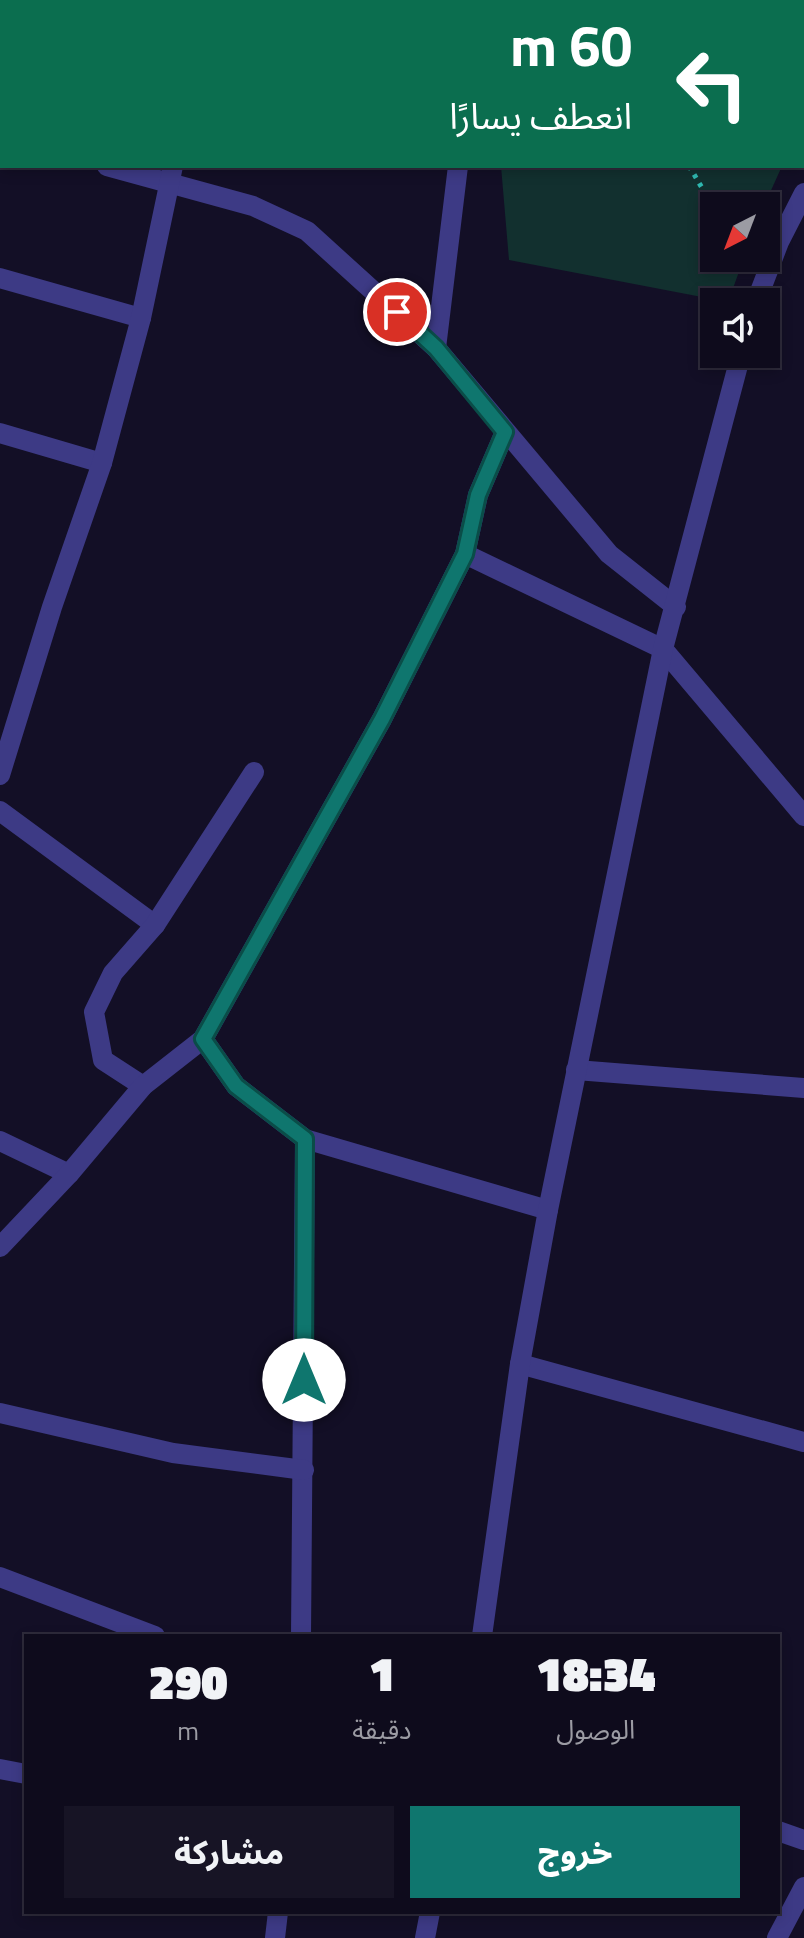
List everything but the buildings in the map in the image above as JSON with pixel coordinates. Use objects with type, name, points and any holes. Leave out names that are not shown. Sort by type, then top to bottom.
[{"type":"street","points":[[123,168],[172,174],[307,231],[436,348],[609,554],[676,607]]},
{"type":"street","points":[[436,348],[458,168]]},
{"type":"street","points":[[0,774],[52,607],[102,463],[141,318],[172,174]]},
{"type":"street","points":[[761,288],[779,242],[804,193]]},
{"type":"street","points":[[0,278],[141,318]]},
{"type":"street","points":[[482,1634],[520,1364],[576,1070],[663,649],[737,368]]},
{"type":"street","points":[[0,1247],[69,1174],[143,1086],[203,1039],[382,719],[465,554],[478,495],[505,432]]},
{"type":"street","points":[[0,433],[102,463]]},
{"type":"street","points":[[465,554],[663,649],[804,816]]},
{"type":"street","points":[[143,1086],[103,1060],[94,1012],[113,973],[155,925],[254,772]]},
{"type":"street","points":[[0,811],[155,925]]},
{"type":"street","points":[[203,1039],[236,1086],[305,1139],[548,1210]]},
{"type":"street","points":[[576,1070],[804,1088]]},
{"type":"street","points":[[301,1634],[305,1139]]},
{"type":"street","points":[[0,1141],[69,1174]]},
{"type":"street","points":[[520,1364],[804,1442]]},
{"type":"street","points":[[0,1413],[173,1453],[304,1470]]},
{"type":"street","points":[[0,1577],[150,1634]]},
{"type":"street","points":[[0,1769],[24,1774]]},
{"type":"street","points":[[780,1832],[804,1840]]},
{"type":"street","points":[[777,1938],[804,1887]]},
{"type":"street","points":[[275,1938],[278,1914]]},
{"type":"street","points":[[425,1938],[430,1914]]},
{"type":"path","points":[[690,168],[704,192]]},
{"type":"path","points":[[693,176],[697,168]]},
{"type":"green space","points":[[501,168],[781,168],[770,192],[700,192],[700,272],[739,272],[733,288],[700,288],[700,297],[509,260]]},
{"type":"route","points":[[304,1380],[305,1139],[236,1086],[203,1039],[382,719],[465,554],[478,495],[505,432],[436,348],[397,312]]}]
